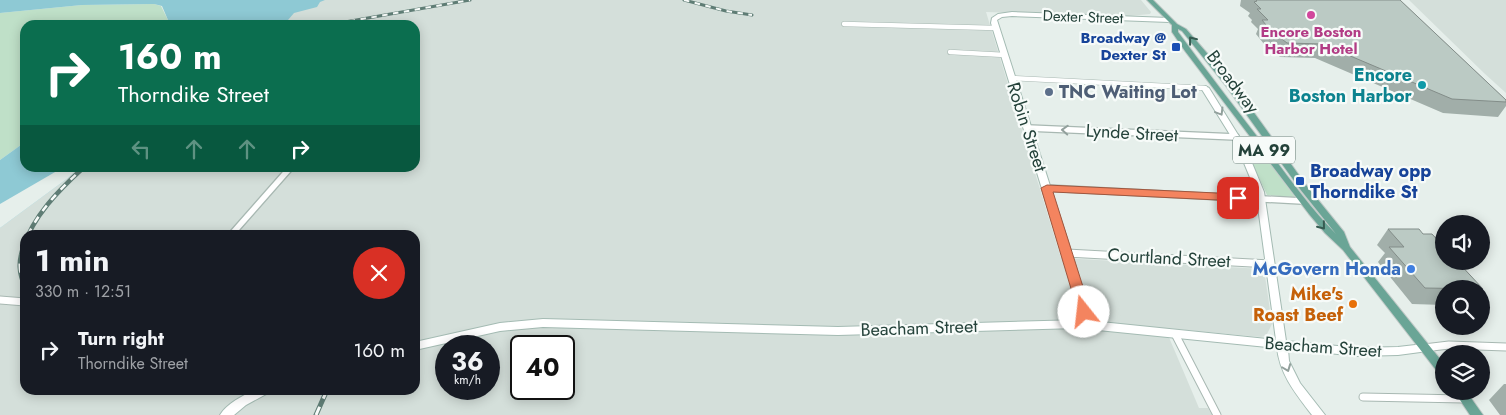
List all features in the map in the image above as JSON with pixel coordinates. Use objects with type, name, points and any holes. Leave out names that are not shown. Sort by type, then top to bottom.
[{"type":"main road","name":"MA 99","points":[[1150,0],[1172,23]]},
{"type":"main road","name":"Dexter Street","points":[[997,16],[1012,14],[1172,23]]},
{"type":"main road","name":"Robin Street","points":[[997,16],[994,19],[996,28],[1067,253],[1087,325]]},
{"type":"main road","name":"Broadway","points":[[1172,23],[1175,32],[1302,201],[1329,234],[1346,248],[1435,361]]},
{"type":"main road","name":"Broadway","points":[[1172,23],[1184,30],[1229,84],[1303,187],[1341,234],[1346,248]]},
{"type":"main road","points":[[1205,88],[1216,88]]},
{"type":"main road","points":[[1205,88],[1236,138],[1262,199],[1281,345],[1288,373],[1301,394],[1319,415]]},
{"type":"main road","name":"Beacham Street","points":[[420,345],[500,327],[543,324],[823,330],[1060,324],[1087,325],[1358,352],[1424,348]]},
{"type":"main road","points":[[226,415],[242,402],[255,395]]},
{"type":"main road","points":[[1466,400],[1477,415]]},
{"type":"street","points":[[844,24],[996,28]]},
{"type":"street","points":[[950,52],[1005,55]]},
{"type":"street","points":[[1012,78],[1205,88]]},
{"type":"street","name":"Lynde Street","points":[[1028,128],[1236,138]]},
{"type":"street","points":[[235,230],[286,172]]},
{"type":"street","points":[[1047,188],[1302,201]]},
{"type":"street","name":"Courtland Street","points":[[1067,253],[1270,264]]},
{"type":"street","points":[[0,300],[20,302]]},
{"type":"street","points":[[1176,334],[1217,415]]},
{"type":"street","points":[[1424,348],[1449,345],[1506,347]]},
{"type":"street","points":[[1363,397],[1435,396]]},
{"type":"shaded area","points":[[248,0],[1141,0],[1151,12],[1150,14],[1129,16],[986,12],[1061,258],[1264,269],[1272,324],[1266,336],[1261,337],[1165,328],[1199,408],[1208,408],[1212,415],[0,415],[0,228],[75,172],[420,172],[420,20],[234,20]]},
{"type":"shaded area","points":[[1409,0],[1506,0],[1506,93],[1484,73]]},
{"type":"green space","points":[[154,4],[161,6],[168,20],[20,20],[20,146],[0,160],[0,13],[82,5]]},
{"type":"green space","points":[[1245,140],[1252,140],[1295,197],[1267,195],[1243,143]]},
{"type":"water","points":[[0,0],[325,0],[320,2],[317,7],[294,13],[288,20],[168,20],[162,6],[154,4],[82,5],[0,13]]},
{"type":"water","points":[[20,146],[20,172],[75,172],[0,228],[0,160]]},
{"type":"pier","points":[[55,172],[75,172],[0,228],[0,204]]},
{"type":"building","name":"Encore Boston Harbor","points":[[1256,0],[1400,0],[1506,102],[1452,99],[1322,44],[1287,43],[1270,30],[1262,20],[1268,20],[1257,9],[1261,9],[1254,2]]},
{"type":"building","points":[[1388,229],[1419,229],[1423,234],[1432,234],[1435,237],[1435,270],[1465,270],[1475,280],[1435,280],[1435,288],[1425,288],[1389,247],[1404,247]]},
{"type":"railway","points":[[356,20],[470,0]]},
{"type":"railway","points":[[684,0],[726,11],[752,15]]},
{"type":"railway","points":[[30,230],[48,204],[79,172]]},
{"type":"railway","points":[[316,415],[325,395]]},
{"type":"place","name":"Encore Boston Harbor Hotel","points":[[1311,15]]},
{"type":"place","name":"Broadway @ Dexter St","points":[[1176,47]]},
{"type":"place","name":"Encore Boston Harbor","points":[[1422,85]]},
{"type":"place","name":"TNC Waiting Lot","points":[[1049,92]]},
{"type":"place","name":"Broadway opp Thorndike St","points":[[1300,181]]},
{"type":"place","name":"McGovern Honda","points":[[1411,269]]},
{"type":"place","name":"Mike's Roast Beef","points":[[1353,304]]},
{"type":"route","points":[[1084,312],[1047,188],[1238,198]]}]
